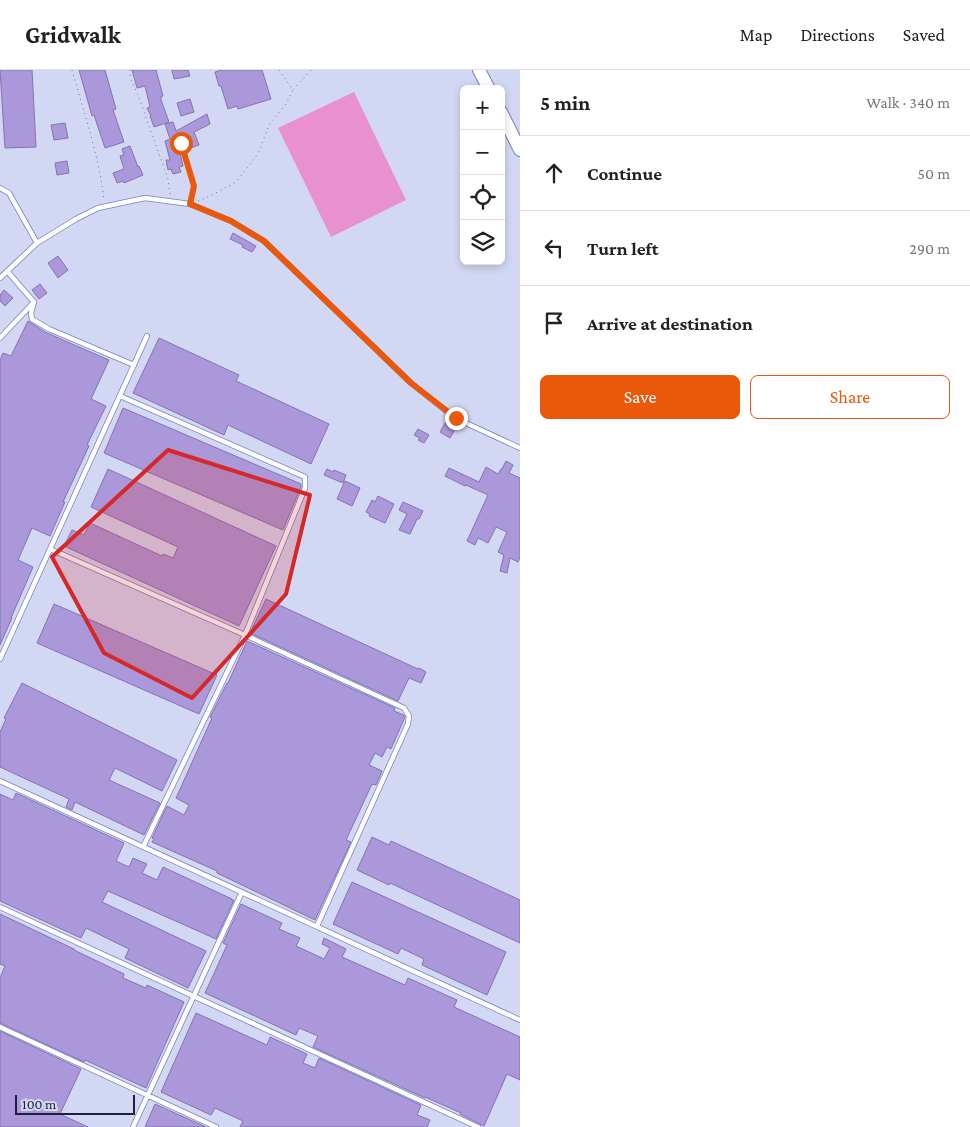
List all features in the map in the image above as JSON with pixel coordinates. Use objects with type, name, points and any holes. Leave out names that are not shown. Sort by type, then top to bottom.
[{"type":"main road","points":[[479,70],[487,85]]},
{"type":"main road","points":[[505,120],[520,150]]},
{"type":"lane","points":[[0,188],[10,193],[37,243]]},
{"type":"lane","points":[[0,278],[37,243],[98,208],[145,198],[190,204],[231,221],[264,241],[411,383],[456,418],[520,448]]},
{"type":"lane","points":[[7,271],[34,302]]},
{"type":"lane","points":[[0,338],[34,302]]},
{"type":"lane","points":[[34,302],[31,313],[32,319],[50,330],[134,365]]},
{"type":"lane","points":[[0,659],[148,336]]},
{"type":"lane","points":[[120,396],[305,477],[305,488],[245,635],[143,847]]},
{"type":"lane","points":[[50,549],[404,708],[409,716],[408,724],[317,926]]},
{"type":"lane","points":[[0,781],[520,1020]]},
{"type":"lane","points":[[133,1127],[242,892]]},
{"type":"lane","points":[[0,907],[478,1127]]},
{"type":"lane","points":[[0,1027],[216,1127]]},
{"type":"path","points":[[72,70],[93,147],[103,189],[105,207]]},
{"type":"path","points":[[130,70],[131,80],[168,179],[170,202]]},
{"type":"path","points":[[279,70],[293,90]]},
{"type":"path","points":[[190,204],[236,182],[258,154],[269,125],[286,104],[293,90],[311,70]]},
{"type":"path","points":[[181,143],[194,186],[190,204]]},
{"type":"highlighted area","points":[[168,450],[310,495],[286,594],[192,698],[104,653],[52,557]]},
{"type":"shaded area","points":[[354,92],[406,200],[331,237],[278,128]]},
{"type":"building","points":[[0,70],[32,70],[36,147],[5,148]]},
{"type":"building","points":[[79,70],[105,70],[116,109],[113,110],[124,142],[105,148],[94,115],[92,116]]},
{"type":"building","points":[[132,70],[156,70],[163,96],[161,100],[169,122],[154,127],[147,108],[150,107],[145,86],[137,88]]},
{"type":"building","points":[[172,70],[188,70],[190,76],[174,79]]},
{"type":"building","points":[[222,70],[262,70],[271,99],[238,109],[237,106],[228,109],[215,72]]},
{"type":"building","points":[[190,99],[194,112],[181,116],[177,103]]},
{"type":"building","points":[[207,114],[210,124],[194,132],[199,145],[180,152],[183,166],[179,167],[181,172],[173,174],[171,169],[168,170],[166,160],[170,160],[165,141],[170,139],[165,124],[173,122],[176,131]]},
{"type":"building","points":[[65,123],[68,138],[54,140],[51,125]]},
{"type":"building","points":[[130,146],[143,175],[124,183],[123,181],[117,183],[113,173],[124,169],[120,156],[124,155],[122,149]]},
{"type":"building","points":[[67,161],[69,173],[57,175],[55,163]]},
{"type":"building","points":[[233,233],[256,246],[252,252],[230,239]]},
{"type":"building","points":[[58,256],[68,270],[58,278],[48,263]]},
{"type":"building","points":[[40,284],[47,293],[39,299],[32,290]]},
{"type":"building","points":[[4,290],[13,298],[5,306],[0,301],[0,295]]},
{"type":"building","points":[[28,321],[47,333],[109,360],[91,399],[106,406],[87,445],[89,446],[63,502],[65,502],[50,536],[32,528],[18,560],[33,567],[0,645],[0,360],[3,353],[11,356]]},
{"type":"building","points":[[159,338],[239,375],[236,381],[329,424],[311,464],[228,425],[224,435],[133,393]]},
{"type":"building","points":[[123,408],[301,484],[283,530],[104,453]]},
{"type":"building","points":[[448,418],[458,424],[450,438],[440,432]]},
{"type":"building","points":[[418,429],[429,435],[424,443],[414,435]]},
{"type":"building","points":[[506,461],[513,465],[509,473],[520,478],[520,557],[518,562],[510,558],[507,573],[500,571],[504,555],[498,552],[507,532],[496,527],[488,543],[478,538],[475,545],[467,541],[488,495],[445,476],[449,468],[479,482],[486,467],[498,474]]},
{"type":"building","points":[[108,469],[276,546],[239,626],[64,546],[72,530],[84,535],[90,523],[162,556],[163,554],[173,558],[178,547],[91,507]]},
{"type":"building","points":[[327,469],[346,475],[343,483],[324,475]]},
{"type":"building","points":[[345,481],[360,488],[352,506],[337,499]]},
{"type":"building","points":[[378,496],[394,504],[385,523],[369,516],[370,514],[366,512],[372,500],[375,502]]},
{"type":"building","points":[[403,502],[423,511],[410,534],[399,530],[407,514],[399,510]]},
{"type":"building","points":[[266,599],[419,668],[426,672],[421,683],[409,678],[398,701],[250,633]]},
{"type":"building","points":[[54,604],[217,675],[199,714],[37,643]]},
{"type":"building","points":[[247,641],[395,708],[394,711],[405,717],[391,749],[387,747],[382,757],[375,753],[369,765],[382,771],[376,785],[372,784],[346,840],[351,842],[315,920],[217,873],[217,871],[152,842],[154,839],[152,838],[167,806],[184,815],[189,805],[176,798],[212,718],[210,717]]},
{"type":"building","points":[[22,683],[177,760],[162,791],[115,768],[109,780],[160,803],[144,835],[75,802],[72,810],[66,807],[69,799],[0,767],[0,732],[6,719],[4,718]]},
{"type":"building","points":[[16,793],[124,843],[116,861],[129,867],[133,858],[147,864],[142,873],[157,880],[163,867],[234,900],[216,939],[108,891],[102,902],[206,951],[188,988],[125,958],[129,949],[86,928],[81,938],[0,901],[0,794],[13,800]]},
{"type":"building","points":[[372,837],[389,845],[391,841],[520,900],[520,943],[390,883],[389,885],[357,870]]},
{"type":"building","points":[[352,882],[506,952],[487,995],[422,965],[424,959],[401,948],[398,954],[333,924]]},
{"type":"building","points":[[241,904],[282,923],[279,929],[300,938],[296,946],[324,959],[330,948],[322,944],[324,938],[346,949],[342,957],[405,985],[408,978],[457,1000],[454,1007],[520,1037],[520,1080],[507,1074],[484,1126],[461,1113],[313,1047],[318,1036],[299,1028],[296,1035],[205,993],[227,945],[223,943]]},
{"type":"building","points":[[0,914],[124,974],[123,978],[146,988],[147,985],[184,1002],[146,1088],[0,1023],[0,978],[5,966],[0,964]]},
{"type":"building","points":[[196,1013],[267,1045],[270,1037],[307,1054],[303,1063],[315,1068],[319,1058],[421,1105],[417,1115],[430,1120],[427,1127],[240,1127],[243,1121],[215,1108],[211,1115],[161,1092]]},
{"type":"building","points":[[0,1031],[81,1069],[60,1114],[88,1127],[0,1127]]},
{"type":"building","points":[[155,1104],[206,1127],[145,1127]]},
{"type":"route","points":[[181,143],[194,186],[190,204],[231,221],[264,241],[411,383],[456,418]]}]
